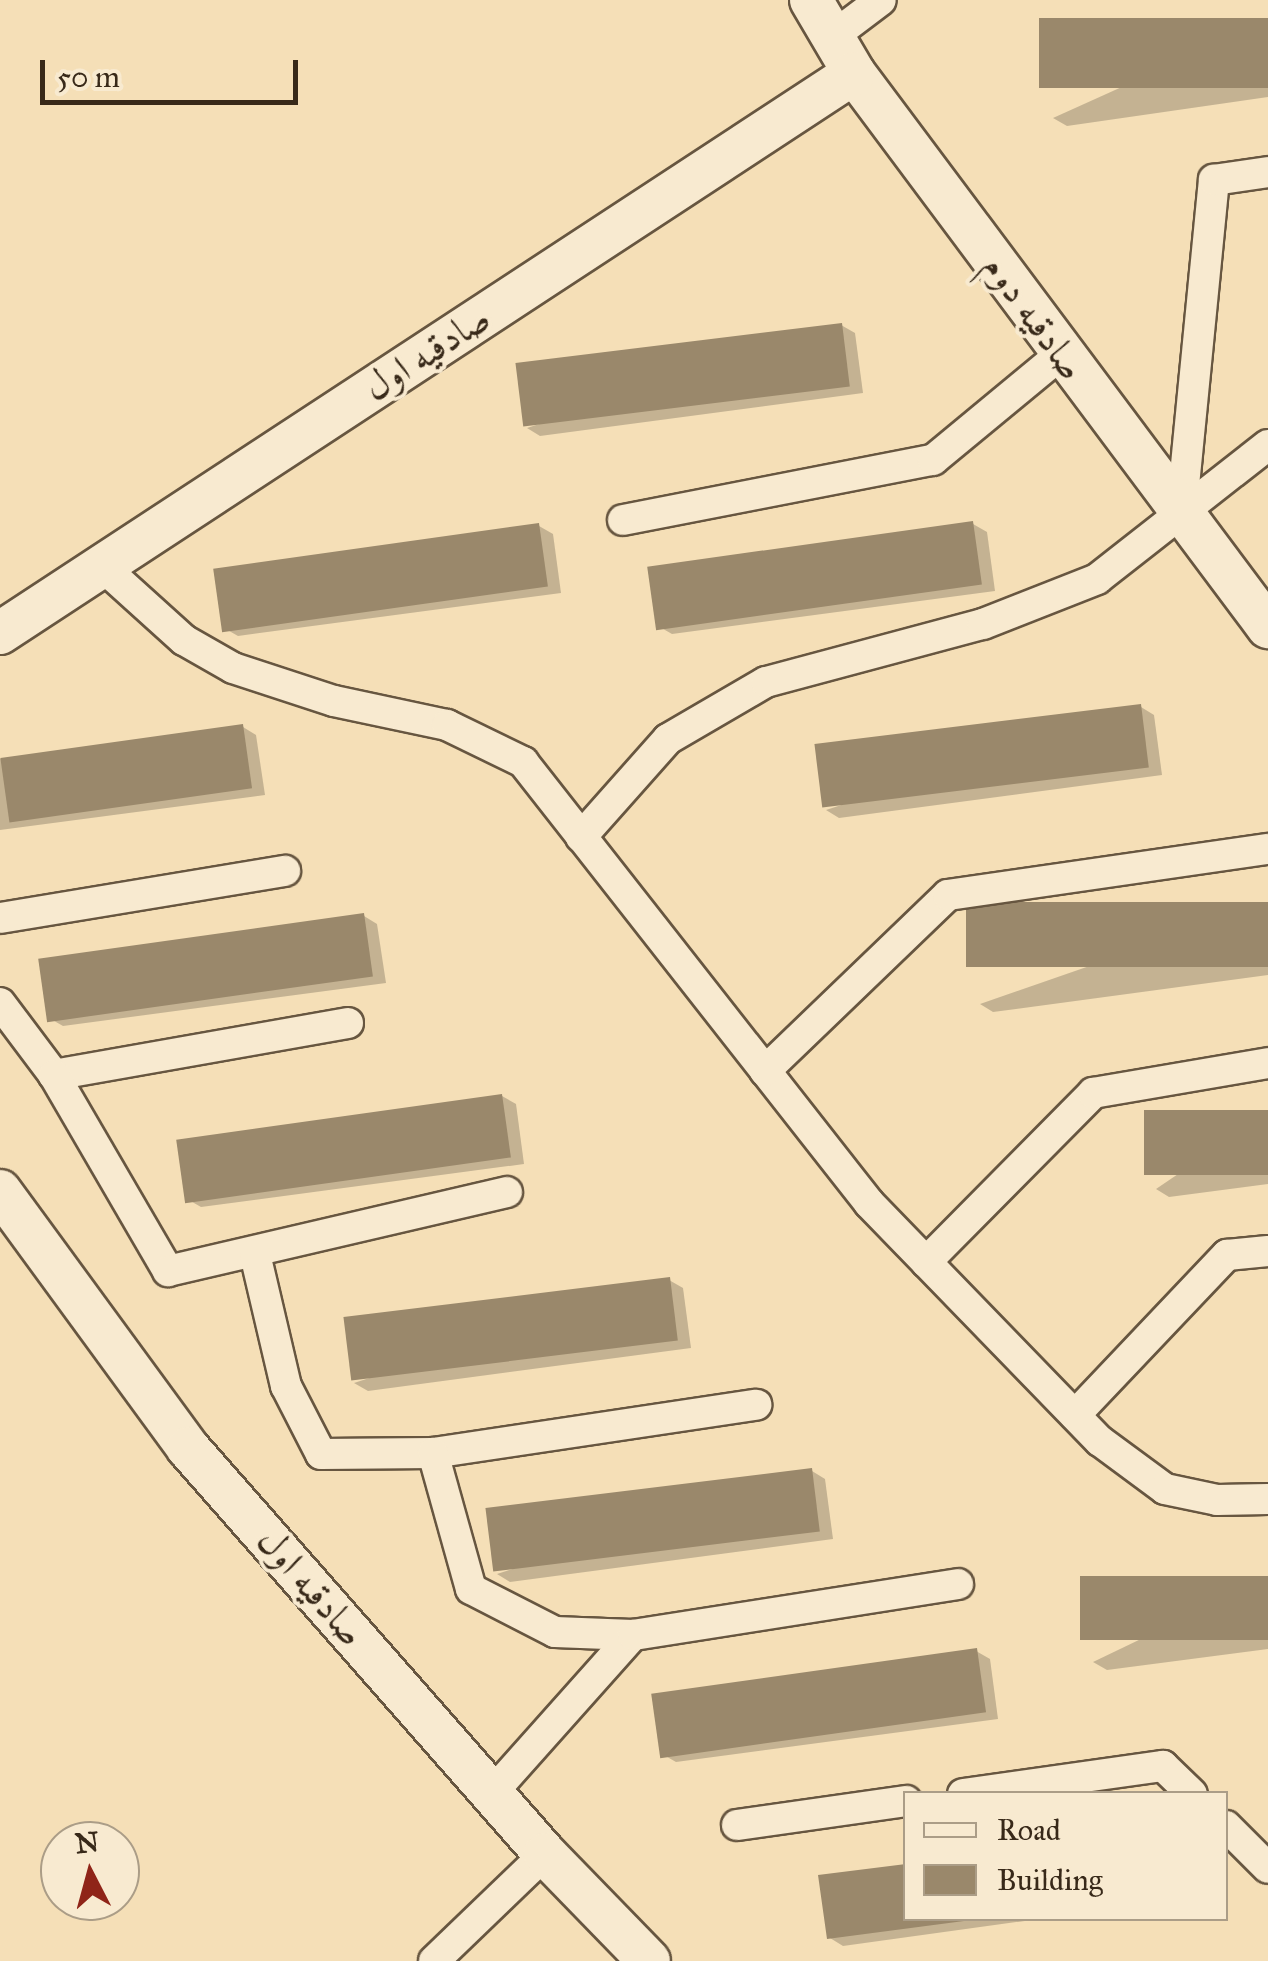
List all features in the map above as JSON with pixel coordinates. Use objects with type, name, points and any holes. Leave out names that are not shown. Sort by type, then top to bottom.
[{"type":"street","name":"صادقیه دوم","points":[[811,0],[854,74],[1181,516],[1268,626]]},
{"type":"street","points":[[832,37],[880,0]]},
{"type":"street","name":"صادقیه اول","points":[[0,633],[854,74]]},
{"type":"street","points":[[1181,516],[1214,180],[1268,172]]},
{"type":"street","points":[[623,520],[933,460],[1061,354]]},
{"type":"street","points":[[581,837],[668,739],[766,682],[983,624],[1097,578],[1181,516],[1268,444]]},
{"type":"street","points":[[102,566],[184,640],[232,668],[334,701],[447,725],[523,762],[869,1203],[1075,1415],[1165,1489],[1216,1500],[1268,1499]]},
{"type":"street","points":[[765,1071],[948,895],[1268,849]]},
{"type":"street","points":[[0,918],[285,871]]},
{"type":"street","points":[[0,1003],[54,1076],[168,1272],[507,1192]]},
{"type":"street","points":[[54,1076],[348,1023]]},
{"type":"street","points":[[926,1262],[1093,1092],[1268,1063]]},
{"type":"street","name":"صادقیه اول","points":[[0,1191],[188,1448],[545,1854],[648,1961]]},
{"type":"street","points":[[1075,1415],[1227,1256],[1268,1250]]},
{"type":"street","points":[[254,1254],[286,1386],[321,1454],[433,1453],[756,1405]]},
{"type":"street","points":[[433,1453],[471,1589],[555,1632],[632,1635],[958,1584]]},
{"type":"street","points":[[492,1794],[632,1635]]},
{"type":"street","points":[[985,1791],[1164,1766],[1189,1791]]},
{"type":"street","points":[[737,1824],[903,1801]]},
{"type":"street","points":[[1228,1828],[1268,1868]]},
{"type":"street","points":[[434,1961],[545,1854]]},
{"type":"building","points":[[1039,18],[1268,18],[1268,88],[1039,88]]},
{"type":"building","points":[[842,323],[850,387],[523,427],[515,363]]},
{"type":"building","points":[[973,521],[982,584],[656,630],[647,567]]},
{"type":"building","points":[[539,523],[548,586],[222,632],[213,569]]},
{"type":"building","points":[[1141,704],[1149,768],[822,808],[814,744]]},
{"type":"building","points":[[243,724],[252,788],[9,822],[0,758]]},
{"type":"building","points":[[966,902],[1268,902],[1268,967],[966,967]]},
{"type":"building","points":[[364,913],[373,976],[47,1022],[38,959]]},
{"type":"building","points":[[502,1094],[511,1157],[185,1203],[176,1140]]},
{"type":"building","points":[[1144,1110],[1268,1110],[1268,1175],[1144,1175]]},
{"type":"building","points":[[670,1277],[678,1341],[351,1381],[343,1317]]},
{"type":"building","points":[[812,1468],[820,1532],[493,1572],[485,1508]]},
{"type":"building","points":[[1080,1576],[1268,1576],[1268,1640],[1080,1640]]},
{"type":"building","points":[[977,1648],[986,1712],[660,1758],[651,1694]]},
{"type":"building","points":[[903,1864],[903,1921],[964,1921],[827,1939],[818,1875]]}]
